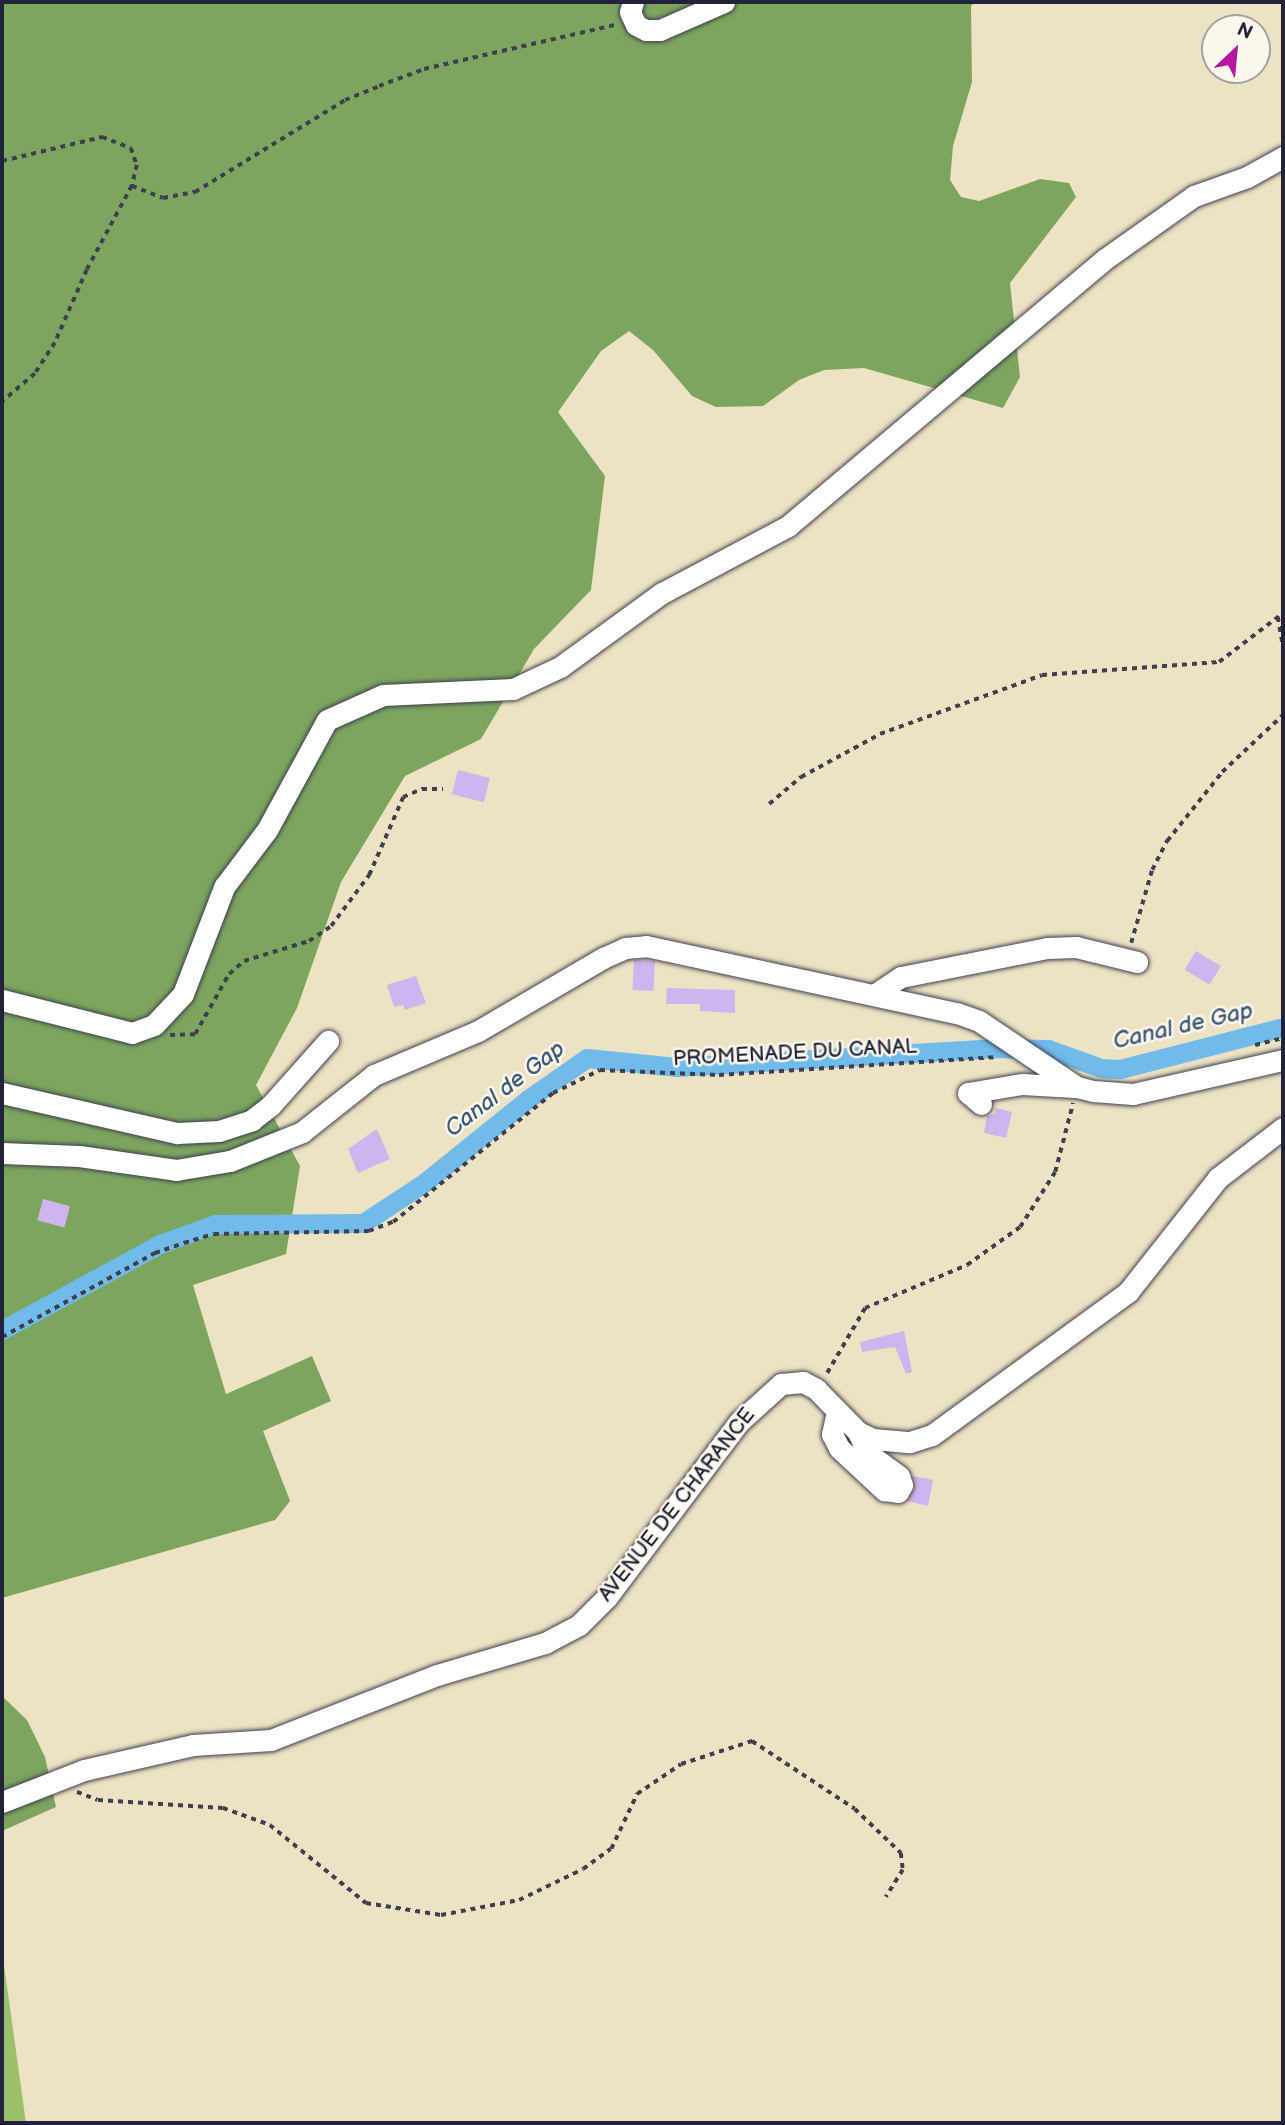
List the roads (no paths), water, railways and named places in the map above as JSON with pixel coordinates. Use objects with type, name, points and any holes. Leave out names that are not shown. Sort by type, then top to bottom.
[{"type":"street","points":[[633,11],[646,30],[660,30],[724,2]]},
{"type":"street","points":[[2,1000],[131,1033],[154,1025],[183,994],[224,887],[267,830],[327,720],[383,695],[513,689],[560,667],[662,593],[789,526],[1105,259],[1183,204],[1283,157]]},
{"type":"street","points":[[2,1153],[79,1156],[176,1170],[230,1161],[302,1132],[374,1075],[478,1031],[603,958],[625,948],[646,946],[957,1013],[1023,1051],[1077,1087]]},
{"type":"street","points":[[874,995],[901,977],[1007,954],[1076,947],[1130,960]]},
{"type":"street","points":[[2,1093],[177,1133],[219,1131],[252,1120],[271,1105],[328,1041]]},
{"type":"street","points":[[981,1104],[968,1093],[1022,1084],[1133,1094],[1283,1060]]},
{"type":"street","points":[[858,1432],[891,1443],[910,1442],[932,1435],[975,1405],[1128,1292],[1218,1178],[1260,1141],[1283,1128]]},
{"type":"street","points":[[1260,1141],[1283,1140]]},
{"type":"street","name":"AVENUE DE CHARANCE","points":[[2,1802],[58,1779],[193,1745],[271,1740],[437,1675],[545,1643],[579,1625],[607,1597],[755,1405],[791,1380],[816,1389],[838,1411]]},
{"type":"street","points":[[838,1411],[858,1432],[867,1453],[899,1476],[902,1485],[898,1492],[884,1490],[839,1448],[832,1434],[838,1411]]},
{"type":"waterway","name":"Canal de Gap","points":[[2,1330],[160,1244],[215,1224],[363,1223],[424,1183],[528,1099],[587,1058],[677,1067],[993,1048],[1048,1049],[1101,1068],[1120,1069],[1283,1027]]}]
